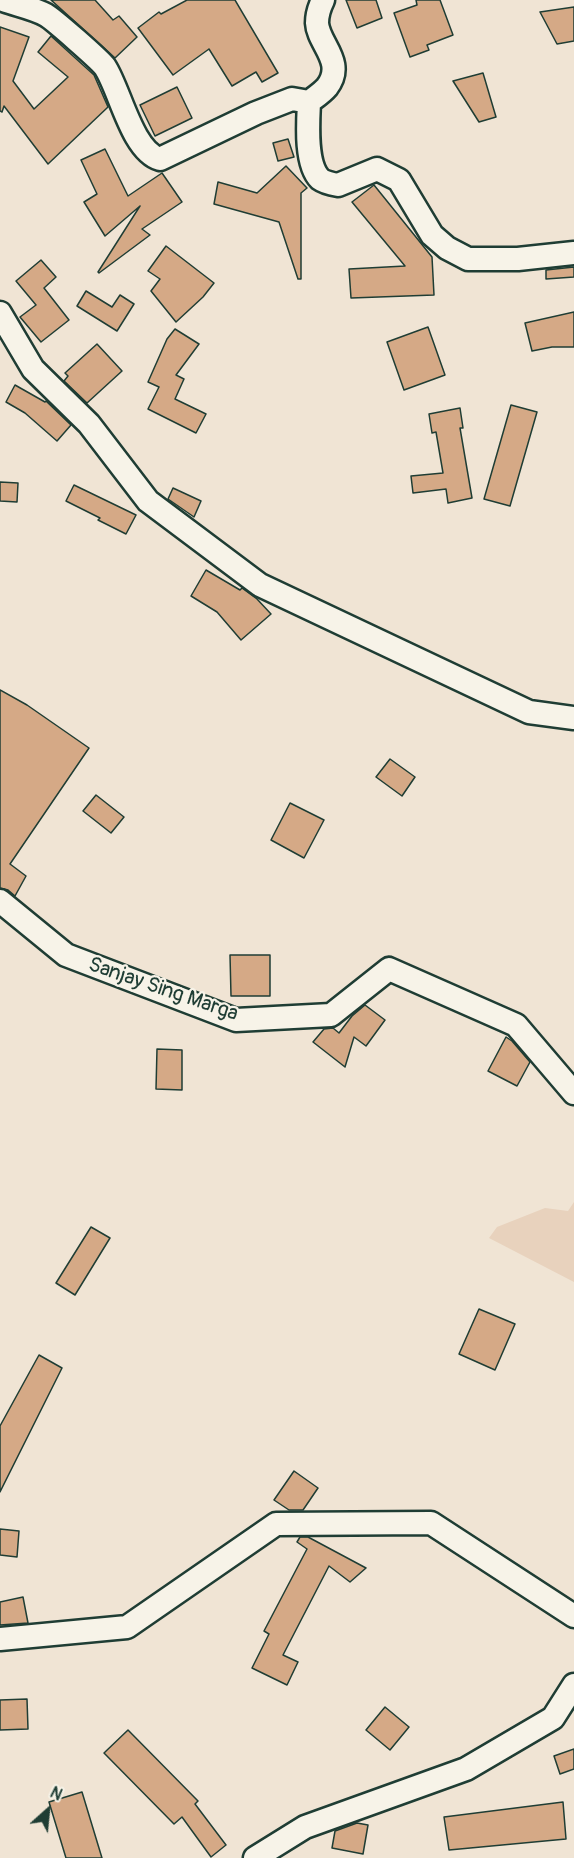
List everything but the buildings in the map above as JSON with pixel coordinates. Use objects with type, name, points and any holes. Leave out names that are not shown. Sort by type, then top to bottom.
[{"type":"street","points":[[3,0],[47,15],[104,66],[134,130],[153,157],[160,159],[256,113],[292,99],[309,102]]},
{"type":"street","points":[[323,0],[317,24],[333,62],[333,74],[327,87],[309,102],[308,122],[311,165],[321,180],[338,186],[377,169],[399,180],[432,235],[447,248],[468,259],[518,260],[574,253]]},
{"type":"street","points":[[0,313],[33,369],[89,424],[148,501],[260,585],[529,712],[574,718]]},
{"type":"street","name":"Sanjay Sing Marga","points":[[0,901],[66,956],[236,1020],[332,1015],[389,969],[516,1024],[574,1094]]},
{"type":"street","points":[[0,1639],[127,1627],[276,1524],[431,1523],[574,1616]]},
{"type":"street","points":[[255,1858],[305,1827],[466,1769],[553,1718],[574,1685]]},
{"type":"shaded area","points":[[574,1202],[574,1282],[489,1238],[497,1227],[545,1208],[568,1211]]}]
